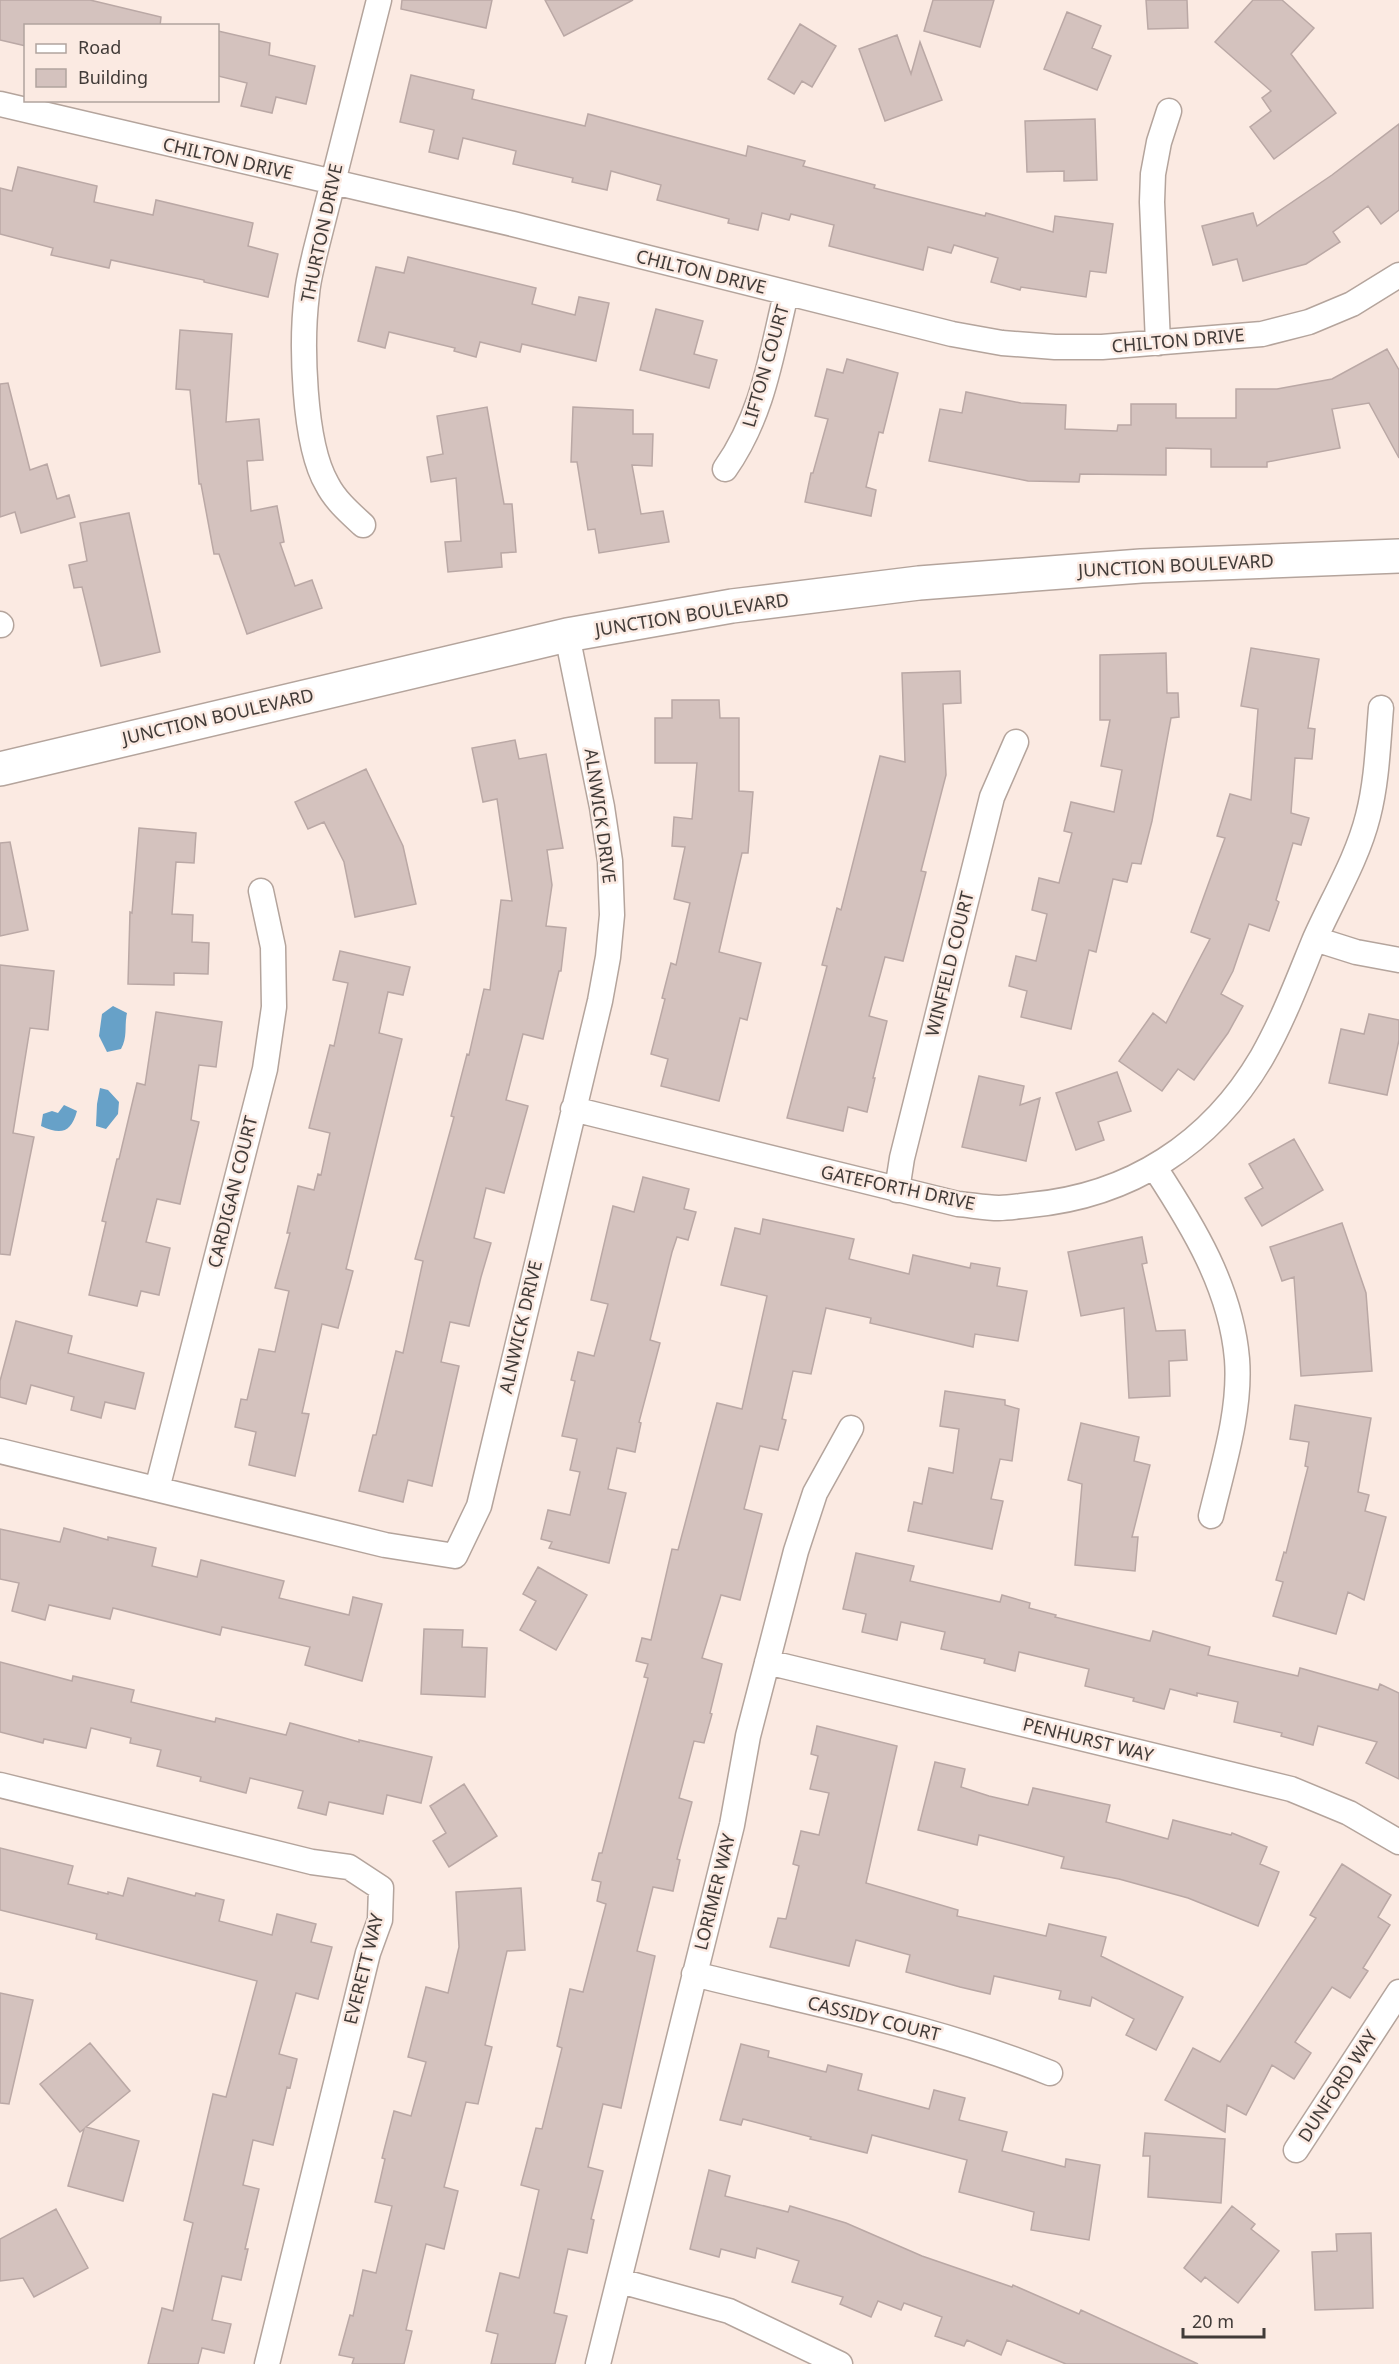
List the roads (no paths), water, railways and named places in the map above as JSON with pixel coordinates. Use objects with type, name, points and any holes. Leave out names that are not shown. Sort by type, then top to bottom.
[{"type":"main road","name":"JUNCTION BOULEVARD","points":[[0,769],[567,635],[732,606],[919,583],[1141,566],[1399,556]]},
{"type":"street","name":"THURTON DRIVE","points":[[363,525],[344,507],[326,484],[315,451],[309,414],[304,333],[307,292],[332,183],[379,0]]},
{"type":"street","name":"CHILTON DRIVE","points":[[0,104],[557,235],[952,334],[1002,343],[1055,347],[1102,347],[1262,334],[1309,322],[1352,304],[1399,274]]},
{"type":"street","points":[[1158,343],[1153,183],[1160,142],[1169,111]]},
{"type":"street","name":"LIFTON COURT","points":[[725,469],[740,447],[762,394],[786,294]]},
{"type":"street","name":"ALNWICK DRIVE","points":[[0,1451],[385,1545],[455,1556],[479,1506],[600,1001],[608,957],[612,915],[610,861],[602,807],[567,635]]},
{"type":"street","name":"GATEFORTH DRIVE","points":[[573,1109],[958,1204],[1000,1208],[1053,1203],[1110,1189],[1155,1168],[1194,1138],[1233,1100],[1262,1057],[1278,1026],[1315,939],[1343,883],[1368,817],[1376,770],[1381,708]]},
{"type":"street","name":"WINFIELD COURT","points":[[897,1190],[902,1158],[992,797],[1016,742]]},
{"type":"street","name":"CARDIGAN COURT","points":[[157,1489],[265,1069],[274,1007],[273,947],[261,891]]},
{"type":"street","points":[[1315,939],[1356,952],[1399,960]]},
{"type":"street","points":[[1155,1168],[1185,1215],[1212,1267],[1229,1314],[1237,1359],[1236,1403],[1211,1516]]},
{"type":"street","name":"LORIMER WAY","points":[[598,2364],[732,1825],[748,1736],[795,1551],[815,1493],[851,1428]]},
{"type":"street","name":"PENHURST WAY","points":[[767,1662],[1291,1789],[1349,1812],[1399,1842]]},
{"type":"street","name":"EVERETT WAY","points":[[0,1785],[312,1862],[349,1867],[381,1888],[380,1920],[368,1953],[267,2364]]},
{"type":"street","name":"CASSIDY COURT","points":[[694,1974],[953,2038],[1004,2054],[1050,2073]]},
{"type":"street","name":"DUNFORD WAY","points":[[1296,2150],[1399,1992]]},
{"type":"street","points":[[620,2281],[729,2311],[840,2364]]},
{"type":"water","points":[[113,1006],[127,1013],[125,1036],[121,1049],[107,1052],[99,1036],[102,1014]]},
{"type":"water","points":[[100,1088],[108,1090],[119,1102],[118,1114],[106,1129],[96,1126]]},
{"type":"water","points":[[64,1105],[77,1111],[68,1128],[54,1131],[41,1126],[43,1114],[52,1111],[58,1113]]}]
